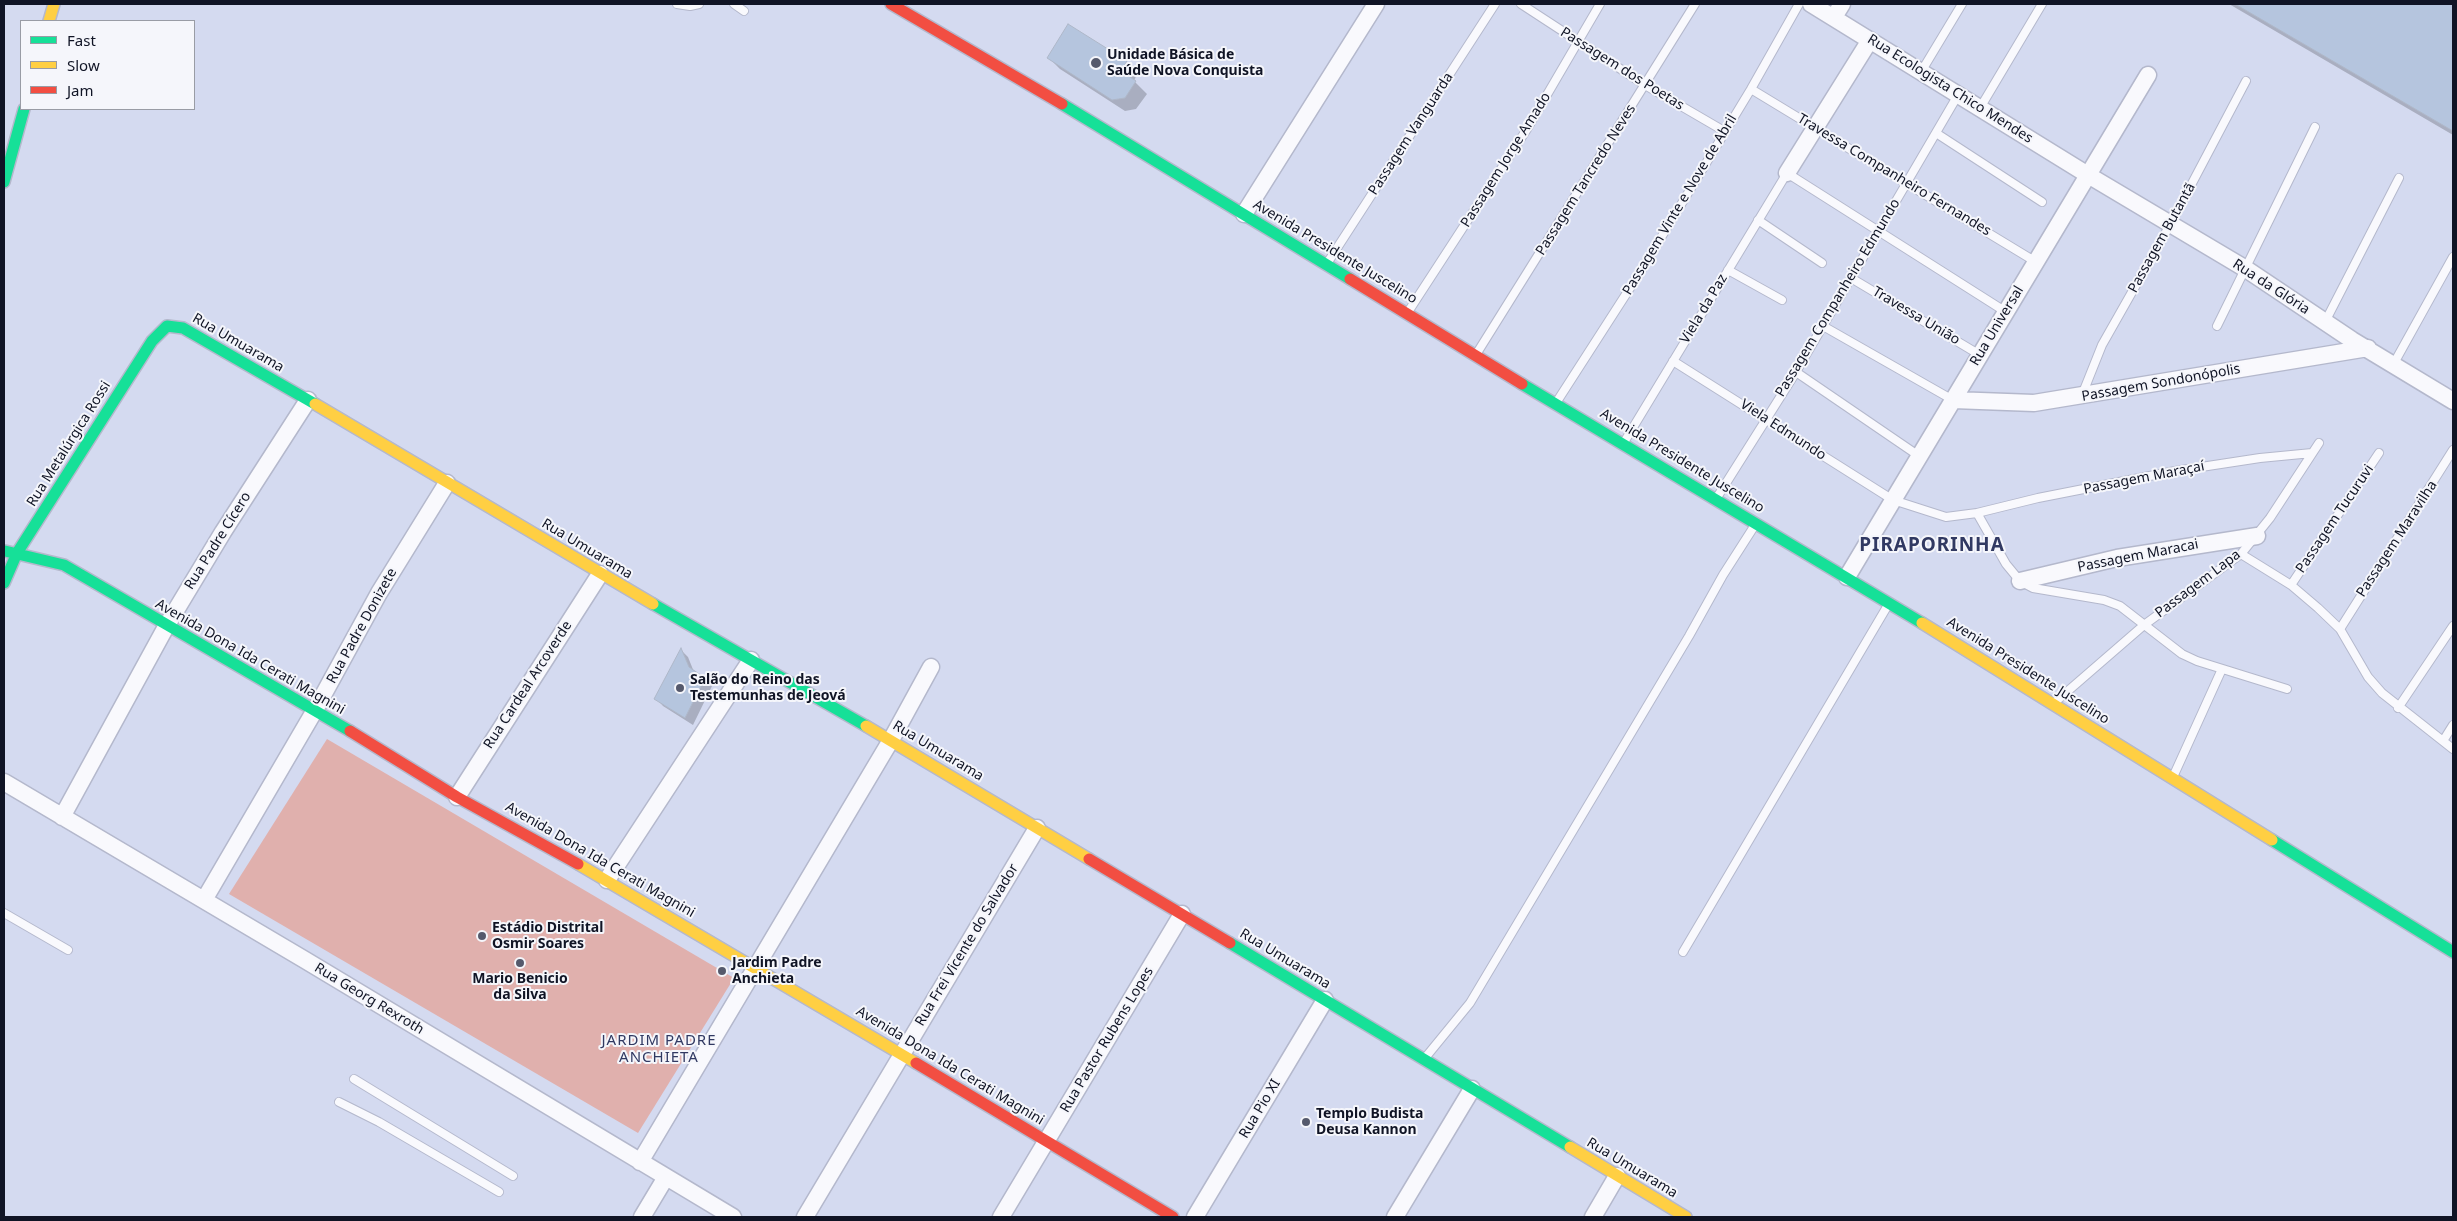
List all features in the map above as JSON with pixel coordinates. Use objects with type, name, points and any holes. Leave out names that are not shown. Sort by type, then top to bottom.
[{"type":"street","points":[[49,20],[54,4]]},
{"type":"street","points":[[1244,214],[1376,4]]},
{"type":"street","name":"Rua Ecologista Chico Mendes","points":[[1811,4],[1838,10],[1870,40],[2088,175]]},
{"type":"street","name":"Avenida Presidente Juscelino","points":[[896,5],[1327,264],[1622,445],[1847,577],[2453,952]]},
{"type":"street","points":[[1787,173],[1870,40]]},
{"type":"street","name":"Rua Universal","points":[[1847,577],[2148,75]]},
{"type":"street","points":[[4,182],[24,110]]},
{"type":"street","name":"Rua da Glória","points":[[2088,175],[2246,269],[2325,322],[2453,401]]},
{"type":"street","name":"Rua Umuarama","points":[[167,326],[182,328],[308,400],[600,574],[891,740],[1686,1217]]},
{"type":"street","name":"Rua Metalúrgica Rossi","points":[[4,583],[17,553],[152,341],[167,326]]},
{"type":"street","name":"Passagem Sondonópolis","points":[[1953,400],[2034,403],[2081,397],[2368,348]]},
{"type":"street","name":"Rua Padre Cícero","points":[[62,817],[167,625],[223,532],[308,400]]},
{"type":"street","name":"Rua Padre Donizete","points":[[204,900],[315,710],[379,593],[447,482]]},
{"type":"street","name":"Passagem Maracai","points":[[2020,581],[2117,558],[2257,536]]},
{"type":"street","name":"Avenida Dona Ida Cerati Magnini","points":[[4,551],[64,565],[315,710],[457,797],[607,880],[756,967],[1173,1217]]},
{"type":"street","name":"Rua Cardeal Arcoverde","points":[[457,797],[600,574]]},
{"type":"street","points":[[607,880],[750,660]]},
{"type":"street","points":[[640,1162],[891,740],[931,667]]},
{"type":"street","name":"Rua Georg Rexroth","points":[[4,782],[733,1217]]},
{"type":"street","name":"Rua Frei Vicente do Salvador","points":[[804,1217],[1037,828]]},
{"type":"street","name":"Rua Pastor Rubens Lopes","points":[[1001,1217],[1182,914]]},
{"type":"street","name":"Rua Pio XI","points":[[1196,1217],[1325,1000]]},
{"type":"street","points":[[1395,1217],[1472,1089]]},
{"type":"street","points":[[1593,1217],[1617,1176]]},
{"type":"street","points":[[642,1217],[666,1177]]},
{"type":"lane","points":[[677,4],[690,6],[699,4]]},
{"type":"lane","points":[[734,4],[744,11]]},
{"type":"lane","name":"Passagem Vanguarda","points":[[1327,264],[1495,4]]},
{"type":"lane","name":"Passagem dos Poetas","points":[[1521,4],[1645,85],[1724,131]]},
{"type":"lane","name":"Passagem Jorge Amado","points":[[1407,313],[1526,129],[1600,4]]},
{"type":"lane","name":"Passagem Tancredo Neves","points":[[1476,355],[1695,4]]},
{"type":"lane","name":"Passagem Vinte e Nove de Abril","points":[[1556,403],[1639,274],[1751,89],[1799,4]]},
{"type":"lane","points":[[1921,72],[1962,4]]},
{"type":"lane","points":[[1980,108],[2042,4]]},
{"type":"lane","name":"Passagem Butantã","points":[[2081,397],[2102,345],[2170,225],[2246,81]]},
{"type":"lane","name":"Travessa Companheiro Fernandes","points":[[1751,89],[1817,127],[2036,262]]},
{"type":"lane","name":"Passagem Companheiro Edmundo","points":[[1716,499],[1796,372],[1958,95]]},
{"type":"lane","points":[[2217,326],[2315,127]]},
{"type":"lane","points":[[1936,133],[2042,202]]},
{"type":"lane","points":[[1787,173],[2006,312]]},
{"type":"lane","name":"Viela da Paz","points":[[1622,445],[1787,173]]},
{"type":"lane","points":[[2325,322],[2399,178]]},
{"type":"lane","points":[[1758,220],[1822,263]]},
{"type":"lane","points":[[2393,365],[2453,257]]},
{"type":"lane","points":[[1728,270],[1782,300]]},
{"type":"lane","name":"Travessa União","points":[[1851,278],[1980,355]]},
{"type":"lane","points":[[1823,326],[1953,400]]},
{"type":"lane","name":"Viela Edmundo","points":[[1673,361],[1893,500],[1946,518],[1977,513]]},
{"type":"lane","points":[[1796,372],[1919,456]]},
{"type":"lane","name":"Passagem Lapa","points":[[2052,704],[2144,624],[2241,554],[2257,536],[2319,443]]},
{"type":"lane","name":"Passagem Maravilha","points":[[2340,629],[2453,450]]},
{"type":"lane","name":"Passagem Maraçaí","points":[[1977,513],[2038,498],[2175,471],[2312,453]]},
{"type":"lane","name":"Passagem Tucuruvi","points":[[2291,585],[2379,453]]},
{"type":"lane","points":[[1977,513],[2006,564],[2020,581],[2033,588],[2048,592],[2104,600],[2120,606],[2182,654],[2287,690]]},
{"type":"lane","points":[[1424,1060],[1470,1004],[1723,575],[1756,523]]},
{"type":"lane","points":[[2241,554],[2291,585],[2340,629],[2368,677],[2398,708],[2453,749]]},
{"type":"lane","points":[[1683,952],[1889,603]]},
{"type":"lane","points":[[2398,708],[2453,626]]},
{"type":"lane","points":[[2172,779],[2222,669]]},
{"type":"lane","points":[[2443,741],[2453,726]]},
{"type":"lane","points":[[4,913],[68,950]]},
{"type":"lane","points":[[354,1079],[513,1176]]},
{"type":"lane","points":[[339,1102],[379,1122],[499,1192]]},
{"type":"shaded area","name":"Estádio Distrital Osmir Soares","points":[[327,739],[734,978],[638,1133],[229,894]]},
{"type":"building","points":[[2235,4],[2453,4],[2453,131]]},
{"type":"building","name":"Unidade Básica de Saúde Nova Conquista","points":[[1068,24],[1127,61],[1121,71],[1136,81],[1125,98],[1112,100],[1047,58]]},
{"type":"building","name":"Salão do Reino das Testemunhas de Jeová","points":[[681,648],[689,667],[705,678],[685,718],[654,699]]},
{"type":"traffic: fast","points":[[1062,104],[1350,279]]},
{"type":"traffic: fast","points":[[4,182],[24,110]]},
{"type":"traffic: fast","points":[[4,583],[17,553],[152,341],[167,326],[183,328],[315,404]]},
{"type":"traffic: fast","points":[[1522,384],[1922,623]]},
{"type":"traffic: fast","points":[[5,551],[64,565],[350,731]]},
{"type":"traffic: fast","points":[[653,604],[866,726]]},
{"type":"traffic: fast","points":[[2272,840],[2453,952]]},
{"type":"traffic: fast","points":[[1230,943],[1570,1147]]},
{"type":"traffic: slow","points":[[49,20],[54,4]]},
{"type":"traffic: slow","points":[[315,404],[653,604]]},
{"type":"traffic: slow","points":[[1922,623],[2272,840]]},
{"type":"traffic: slow","points":[[866,726],[1089,859]]},
{"type":"traffic: slow","points":[[578,864],[916,1063]]},
{"type":"traffic: slow","points":[[1570,1147],[1686,1217]]},
{"type":"traffic: jam","points":[[891,4],[1062,104]]},
{"type":"traffic: jam","points":[[1350,279],[1522,384]]},
{"type":"traffic: jam","points":[[350,731],[457,797],[578,864]]},
{"type":"traffic: jam","points":[[1089,859],[1230,943]]},
{"type":"traffic: jam","points":[[916,1063],[1173,1217]]},
{"type":"place","name":"Unidade Básica de Saúde Nova Conquista","points":[[1096,63]]},
{"type":"place","name":"Salão do Reino das Testemunhas de Jeová","points":[[680,688]]},
{"type":"place","name":"Estádio Distrital Osmir Soares","points":[[482,936]]},
{"type":"place","name":"Mario Benicio da Silva","points":[[520,963]]},
{"type":"place","name":"Jardim Padre Anchieta","points":[[722,971]]},
{"type":"place","name":"Templo Budista Deusa Kannon","points":[[1306,1122]]},
{"type":"district","name":"PIRAPORINHA","points":[[1932,546]]},
{"type":"district","name":"JARDIM PADRE ANCHIETA","points":[[659,1050]]}]
